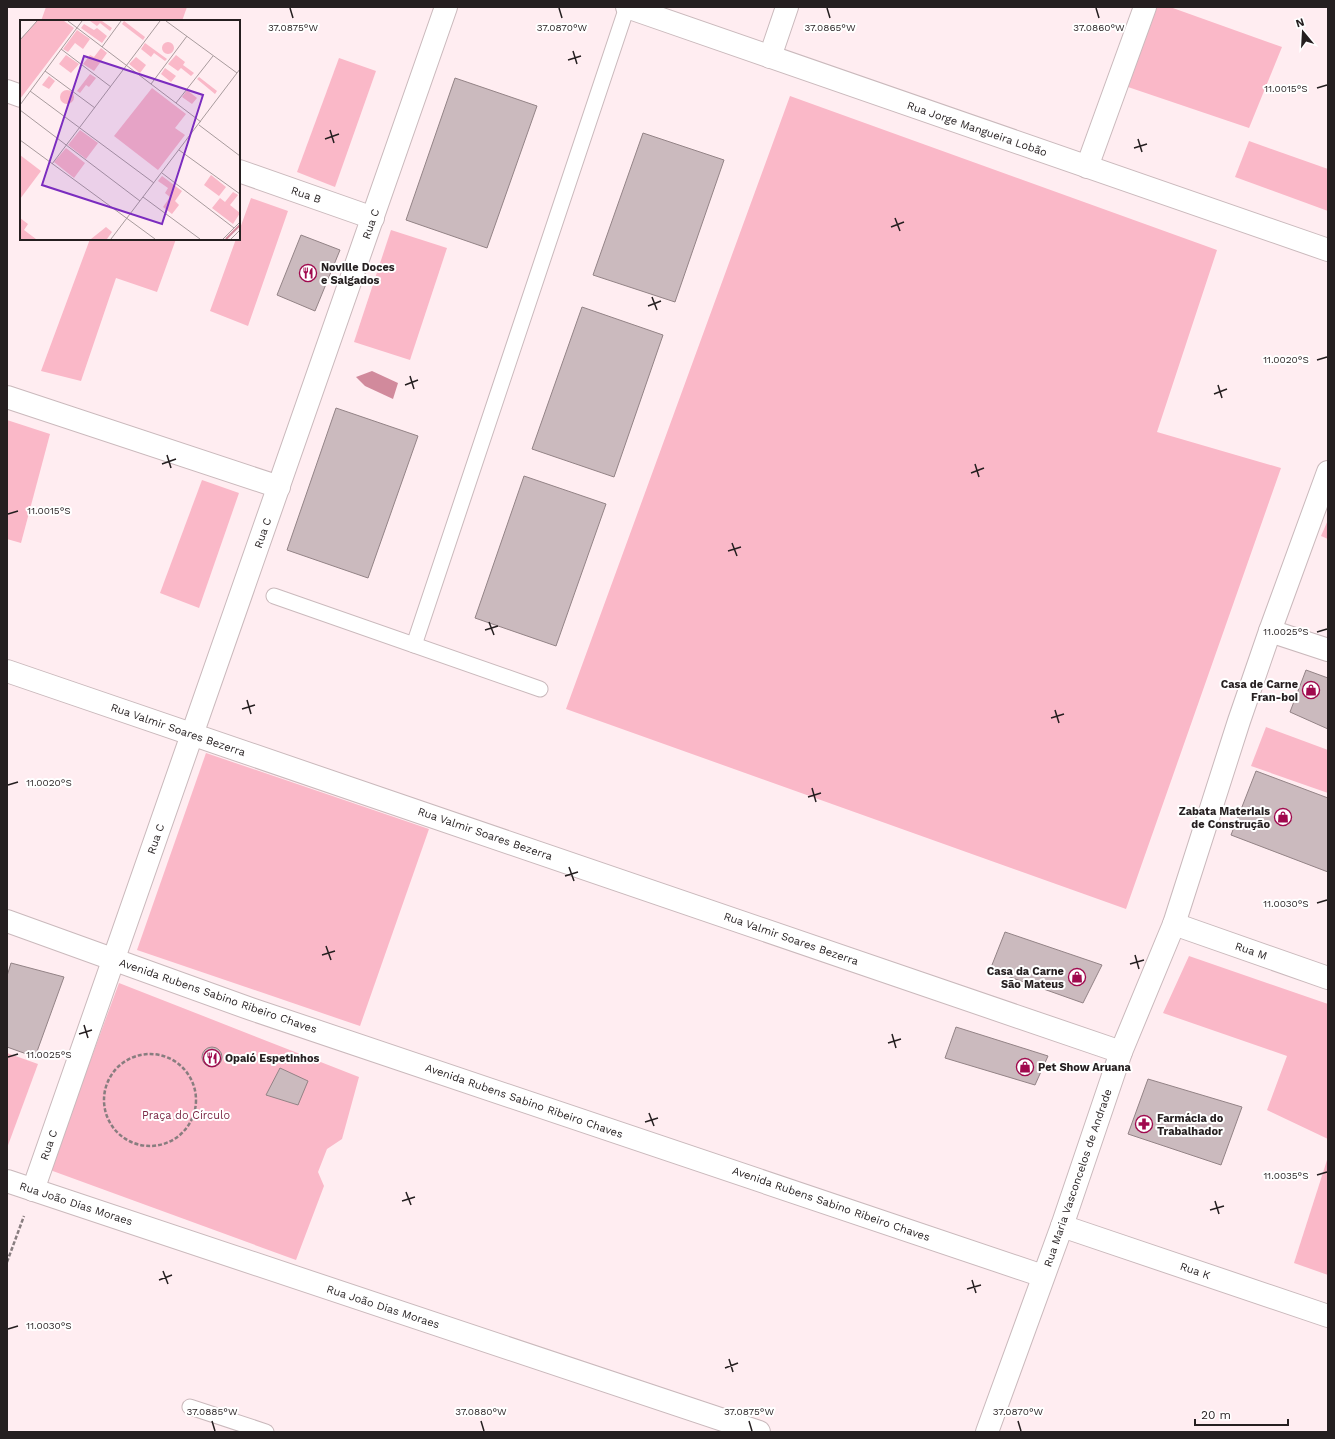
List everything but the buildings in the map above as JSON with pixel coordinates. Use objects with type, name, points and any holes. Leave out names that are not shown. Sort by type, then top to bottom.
[{"type":"street","name":"Rua C","points":[[33,1190],[446,7]]},
{"type":"street","name":"Rua Jorge Mangueira Lobão","points":[[627,7],[1328,250]]},
{"type":"street","points":[[770,57],[787,7]]},
{"type":"street","points":[[1086,167],[1145,7]]},
{"type":"street","points":[[7,91],[20,96]]},
{"type":"street","name":"Rua B","points":[[240,172],[373,218]]},
{"type":"street","points":[[7,397],[279,487]]},
{"type":"street","name":"Rua Maria Vasconcelos de Andrade","points":[[987,1432],[1062,1226],[1121,1052],[1174,924],[1239,721],[1328,472]]},
{"type":"street","points":[[1270,631],[1328,650]]},
{"type":"street","name":"Rua Valmir Soares Bezerra","points":[[7,671],[1121,1052]]},
{"type":"street","name":"Avenida Rubens Sabino Ribeiro Chaves","points":[[7,921],[251,1009],[1044,1276]]},
{"type":"street","name":"Rua M","points":[[1174,924],[1328,978]]},
{"type":"street","name":"Rua João Dias Moraes","points":[[7,1181],[759,1432]]},
{"type":"street","name":"Rua K","points":[[1062,1226],[1328,1316]]},
{"type":"lane","points":[[414,645],[627,7]]},
{"type":"lane","points":[[274,596],[540,689]]},
{"type":"lane","points":[[190,1407],[266,1432]]},
{"type":"path","points":[[154,1055],[168,1058],[181,1066],[190,1077],[195,1090],[196,1105],[192,1118],[184,1131],[172,1141],[157,1146],[141,1145],[126,1140],[114,1129],[106,1116],[104,1100],[106,1084],[115,1070],[126,1061],[140,1056],[154,1055]]},
{"type":"path","points":[[7,1262],[33,1190]]},
{"type":"green space","points":[[46,7],[187,7],[182,20],[41,20]]},
{"type":"green space","points":[[1147,7],[1170,7],[1282,47],[1249,128],[1125,86]]},
{"type":"green space","points":[[339,58],[376,71],[335,187],[297,172]]},
{"type":"green space","points":[[790,96],[1217,250],[1157,432],[1281,468],[1126,909],[566,709]]},
{"type":"green space","points":[[1249,141],[1328,169],[1328,211],[1235,177]]},
{"type":"green space","points":[[251,198],[288,211],[248,326],[210,311],[236,240],[240,240],[240,228]]},
{"type":"green space","points":[[391,230],[447,248],[410,360],[354,342]]},
{"type":"green space","points":[[90,240],[176,240],[157,292],[116,278],[81,381],[41,371]]},
{"type":"green space","points":[[7,420],[50,434],[21,543],[7,539]]},
{"type":"green space","points":[[202,480],[239,493],[199,608],[160,593]]},
{"type":"green space","points":[[1328,520],[1328,539],[1321,536]]},
{"type":"green space","points":[[1266,727],[1328,750],[1328,793],[1251,766]]},
{"type":"green space","points":[[206,753],[429,829],[360,1026],[137,950]]},
{"type":"green space","points":[[1189,956],[1328,1004],[1328,1139],[1267,1110],[1287,1056],[1163,1013]]},
{"type":"green space","name":"Praça do Círculo","points":[[119,983],[359,1077],[342,1139],[327,1149],[318,1172],[324,1186],[296,1260],[50,1170]]},
{"type":"green space","points":[[7,1053],[38,1064],[7,1148]]},
{"type":"green space","points":[[1328,1157],[1328,1275],[1294,1263]]},
{"type":"shaded area","points":[[372,371],[398,383],[393,399],[365,386],[356,377]]},
{"type":"place","name":"Noville Doces e Salgados","points":[[308,273]]},
{"type":"place","name":"Casa de Carne Fran-boi","points":[[1311,690]]},
{"type":"place","name":"Zabata Materiais de Construção","points":[[1283,817]]},
{"type":"place","name":"Casa da Carne São Mateus","points":[[1077,977]]},
{"type":"place","name":"Opaió Espetinhos","points":[[212,1058]]},
{"type":"place","name":"Pet Show Aruana","points":[[1025,1067]]},
{"type":"place","name":"Farmácia do Trabalhador","points":[[1144,1124]]}]
